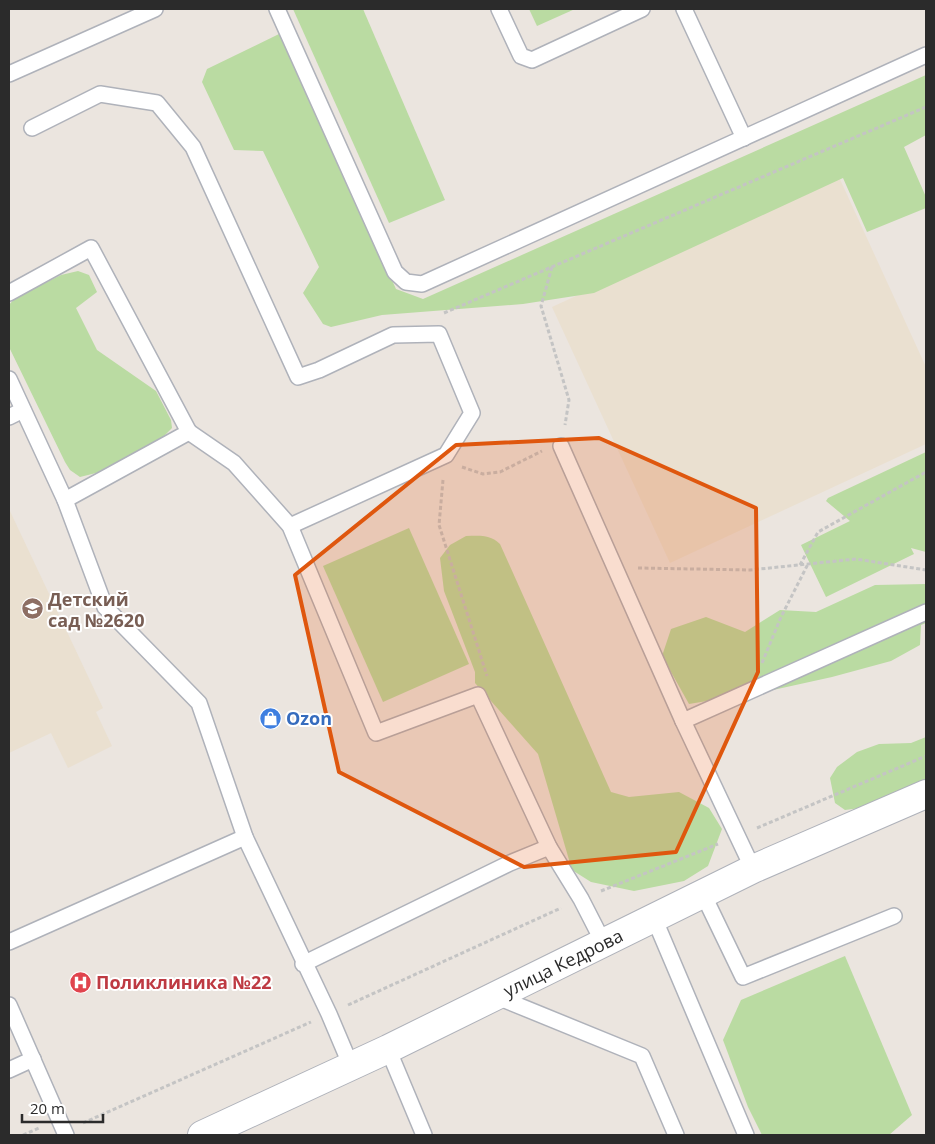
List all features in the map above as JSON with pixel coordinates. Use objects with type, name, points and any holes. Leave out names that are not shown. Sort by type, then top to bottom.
[{"type":"street","name":"улица Кедрова","points":[[202,1135],[388,1049],[753,870],[926,794]]},
{"type":"lane","points":[[9,74],[155,9]]},
{"type":"lane","points":[[276,9],[395,272],[406,282],[422,284],[926,55]]},
{"type":"lane","points":[[499,9],[522,56],[532,60],[642,9]]},
{"type":"lane","points":[[684,9],[744,138]]},
{"type":"lane","points":[[32,128],[100,94],[157,103],[193,148],[298,377],[319,370],[393,335],[439,334],[472,413],[446,455],[290,526]]},
{"type":"lane","points":[[9,294],[91,248],[189,432],[234,463],[290,526],[376,733],[478,695],[549,847],[581,899],[603,942]]},
{"type":"lane","points":[[9,379],[64,500],[105,607],[199,703],[245,837],[329,1014],[351,1066]]},
{"type":"lane","points":[[9,416],[23,410]]},
{"type":"lane","points":[[64,500],[189,432]]},
{"type":"lane","points":[[561,446],[683,721],[753,870]]},
{"type":"lane","points":[[683,721],[926,612]]},
{"type":"lane","points":[[9,942],[245,837]]},
{"type":"lane","points":[[304,964],[549,847]]},
{"type":"lane","points":[[703,894],[743,977],[894,916]]},
{"type":"lane","points":[[654,918],[746,1135]]},
{"type":"lane","points":[[495,996],[642,1056],[676,1135]]},
{"type":"lane","points":[[9,1005],[65,1133]]},
{"type":"lane","points":[[388,1049],[424,1135]]},
{"type":"lane","points":[[9,1070],[33,1059]]},
{"type":"path","points":[[437,316],[926,107]]},
{"type":"path","points":[[478,695],[489,684],[439,525],[446,455],[463,467],[483,474],[500,472],[546,449],[561,446],[569,400],[541,306],[553,267]]},
{"type":"path","points":[[800,565],[818,532],[926,472]]},
{"type":"path","points":[[615,567],[750,570],[856,559],[926,570]]},
{"type":"path","points":[[750,691],[781,617],[808,564]]},
{"type":"path","points":[[23,1135],[40,1128],[65,1133],[581,899],[737,836],[926,756]]},
{"type":"highlighted area","points":[[599,438],[756,508],[758,672],[676,852],[524,867],[339,772],[295,575],[456,445]]},
{"type":"shaded area","points":[[838,175],[926,367],[926,444],[670,563],[552,307]]},
{"type":"shaded area","name":"Детский сад №2620","points":[[9,509],[103,708],[96,712],[112,746],[68,768],[51,733],[9,753]]},
{"type":"green space","points":[[293,9],[363,9],[445,200],[389,223]]},
{"type":"green space","points":[[529,9],[575,9],[537,26]]},
{"type":"green space","points":[[279,34],[396,289],[423,299],[926,75],[926,135],[904,147],[926,197],[926,208],[867,232],[843,178],[594,293],[523,304],[382,315],[331,327],[323,324],[303,293],[319,267],[263,151],[234,150],[202,82],[207,69]]},
{"type":"green space","points":[[78,271],[89,275],[97,292],[76,308],[97,350],[156,391],[171,420],[172,428],[160,440],[96,473],[80,477],[70,470],[65,462],[9,347],[9,305],[15,298],[61,275]]},
{"type":"green space","points":[[926,452],[926,552],[911,548],[914,554],[826,597],[801,545],[850,521],[826,501],[828,498]]},
{"type":"green space","points":[[409,528],[469,664],[383,702],[323,566]]},
{"type":"green space","points":[[466,536],[488,537],[500,544],[611,792],[629,797],[679,792],[709,808],[722,829],[708,866],[684,881],[634,891],[591,882],[572,870],[538,754],[475,683],[475,672],[444,591],[440,558],[450,545]]},
{"type":"green space","points":[[926,584],[926,623],[921,625],[920,645],[891,661],[773,690],[689,704],[662,656],[671,629],[706,617],[745,632],[780,610],[816,612],[875,585]]},
{"type":"green space","points":[[926,737],[926,788],[868,807],[845,810],[835,803],[830,778],[837,767],[857,752],[879,744],[911,743]]},
{"type":"green space","points":[[845,956],[912,1115],[889,1135],[762,1135],[748,1107],[723,1040],[741,1000]]},
{"type":"place","name":"Детский сад №2620","points":[[32,609]]},
{"type":"place","name":"Ozon","points":[[270,718]]},
{"type":"place","name":"Поликлиника №22","points":[[80,982]]}]
